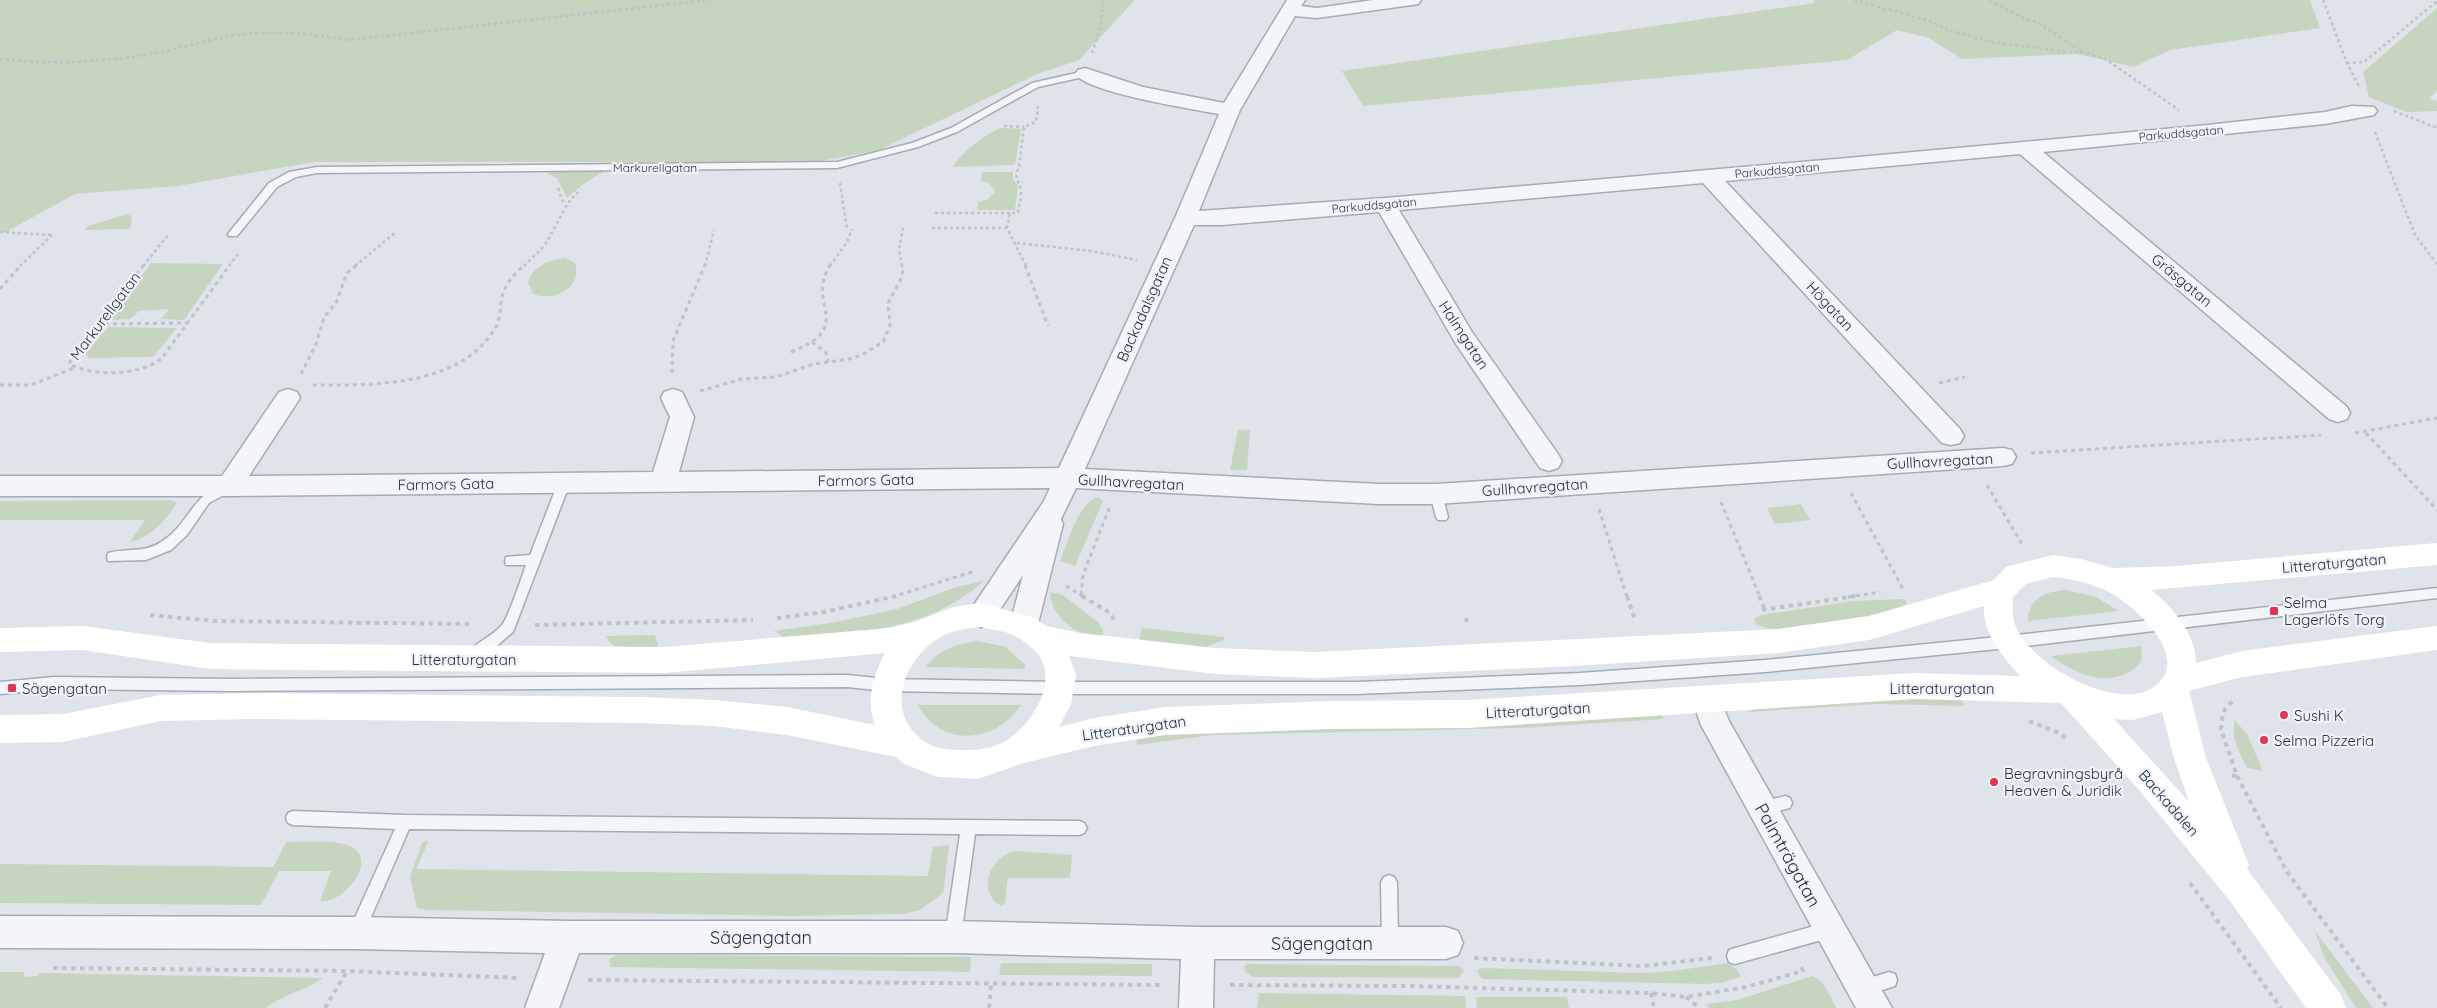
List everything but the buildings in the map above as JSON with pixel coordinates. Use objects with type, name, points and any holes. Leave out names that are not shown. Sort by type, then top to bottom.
[{"type":"street","points":[[1293,5],[1317,13],[1412,0]]},
{"type":"street","name":"Backadalsgatan","points":[[981,615],[1055,506],[1186,218],[1230,110],[1293,5]]},
{"type":"street","points":[[1085,74],[1108,84],[1145,94],[1230,110]]},
{"type":"street","name":"Parkuddsgatan","points":[[1186,218],[1222,218],[1385,205],[2025,148],[2208,131],[2326,118],[2352,112],[2367,111]]},
{"type":"street","name":"Gräsgatan","points":[[2025,148],[2263,348],[2342,424]]},
{"type":"street","name":"Högatan","points":[[1708,176],[1952,436]]},
{"type":"street","name":"Halmgatan","points":[[1385,205],[1464,338],[1550,461]]},
{"type":"street","points":[[229,486],[298,387]]},
{"type":"street","points":[[663,482],[682,417],[673,398]]},
{"type":"street","name":"Gullhavregatan","points":[[1068,478],[1379,494],[1439,505],[1590,482],[2003,457]]},
{"type":"street","name":"Farmors Gata","points":[[0,486],[229,486],[1068,478]]},
{"type":"street","name":"Backadalsgatan","points":[[1034,631],[1036,579],[1055,506]]},
{"type":"street","name":"Litteraturgatan","points":[[2112,580],[2176,578],[2437,554]]},
{"type":"street","name":"Litteraturgatan","points":[[0,640],[83,638],[210,656],[665,660],[853,645],[890,640],[927,630],[944,622],[981,615],[1004,617],[1034,631],[1080,646],[1215,661],[1316,665],[1778,641],[1869,628],[2003,588],[2018,574],[2040,567],[2053,566],[2082,570],[2112,580],[2148,604],[2166,624],[2176,642],[2181,660],[2175,685]]},
{"type":"street","name":"Litteraturgatan","points":[[2003,588],[1997,608],[1998,619],[2008,642],[2030,669],[2068,693],[2104,705],[2132,707],[2156,701],[2175,685],[2242,664],[2437,638]]},
{"type":"street","name":"Litteraturgatan","points":[[927,630],[900,655],[891,670],[886,685],[884,702],[887,717],[894,732],[904,745],[919,755],[937,762],[956,766],[977,765],[998,760],[1016,751],[1034,738],[1048,723],[1057,706],[1061,688],[1060,670],[1054,652],[1034,631]]},
{"type":"street","name":"Backadalen","points":[[2175,685],[2179,723],[2192,771],[2242,889]]},
{"type":"street","name":"Litteraturgatan","points":[[1016,751],[1094,732],[1165,721],[1331,715],[1467,714],[1707,700],[1791,692],[1914,686],[2068,693]]},
{"type":"street","name":"Backadalen","points":[[2068,693],[2150,780],[2242,889],[2328,1008]]},
{"type":"street","name":"Palmträgatan","points":[[1707,700],[1716,725],[1774,806],[1829,930],[1876,992]]},
{"type":"street","name":"Litteraturgatan","points":[[0,729],[63,728],[161,708],[264,706],[611,709],[714,713],[788,721],[904,745]]},
{"type":"street","name":"Sägengatan","points":[[0,932],[356,933],[568,937],[953,937],[1198,943],[1446,943]]},
{"type":"street","points":[[547,994],[568,937]]},
{"type":"street","points":[[1196,997],[1198,943]]},
{"type":"lane","name":"Markurellgatan","points":[[233,234],[273,184],[293,174],[317,170],[837,165],[915,145],[954,130],[1035,85],[1085,74]]},
{"type":"lane","points":[[466,658],[498,638],[510,624],[564,483]]},
{"type":"lane","points":[[113,557],[146,555],[166,546],[183,531],[205,500],[229,486]]},
{"type":"lane","points":[[511,561],[534,560]]},
{"type":"lane","points":[[0,688],[54,683],[283,685],[847,681],[886,685],[1061,688],[1357,688],[1580,679],[1765,666],[2008,642],[2437,593]]},
{"type":"lane","points":[[293,818],[405,822],[968,829],[1079,828]]},
{"type":"lane","points":[[356,933],[405,822]]},
{"type":"lane","points":[[953,937],[968,829]]},
{"type":"lane","points":[[1388,882],[1390,943]]},
{"type":"lane","points":[[1735,956],[1829,930]]},
{"type":"path","points":[[0,59],[29,62],[116,58],[144,55],[254,33],[299,32],[348,40],[408,35],[488,23],[710,0]]},
{"type":"path","points":[[1085,74],[1100,29],[1104,0]]},
{"type":"path","points":[[1854,0],[1927,20],[1951,31],[1992,42],[2066,52],[2082,52],[2104,58],[2208,131]]},
{"type":"path","points":[[1990,0],[2019,16],[2039,23],[2082,52]]},
{"type":"path","points":[[2347,63],[2358,64],[2364,62],[2437,1]]},
{"type":"path","points":[[1000,123],[1006,126],[1024,127],[1036,122],[1038,106],[1030,102]]},
{"type":"path","points":[[2393,110],[2437,128]]},
{"type":"path","points":[[935,213],[1018,213],[1020,189],[1016,172],[1019,168],[1024,127]]},
{"type":"path","points":[[837,165],[847,229]]},
{"type":"path","points":[[396,232],[346,272],[336,303],[324,317],[316,344],[298,387],[399,382],[426,376],[459,363],[494,328],[499,320],[505,287],[519,269],[545,245],[564,205],[590,182],[617,167]]},
{"type":"path","points":[[1010,214],[1008,228],[1016,243],[1048,326]]},
{"type":"path","points":[[673,398],[742,379],[776,377],[814,364],[862,356],[883,342],[890,325],[888,304],[903,271],[899,250],[904,228]]},
{"type":"path","points":[[932,228],[1008,228]]},
{"type":"path","points":[[791,352],[812,342],[823,333],[828,320],[822,290],[826,274],[848,242],[852,229]]},
{"type":"path","points":[[672,368],[673,341],[705,266],[714,230]]},
{"type":"path","points":[[0,232],[52,235],[31,254],[0,289]]},
{"type":"path","name":"Markurellgatan","points":[[169,234],[97,324],[69,364],[74,368],[108,371],[152,366],[162,358],[242,248]]},
{"type":"path","points":[[1016,243],[1091,251],[1164,266]]},
{"type":"path","points":[[97,324],[188,323]]},
{"type":"path","points":[[812,342],[826,353],[828,362]]},
{"type":"path","points":[[0,385],[31,385],[74,368]]},
{"type":"path","points":[[1937,383],[1965,376]]},
{"type":"path","points":[[2366,433],[2437,418]]},
{"type":"path","points":[[2342,424],[2366,433],[2437,510]]},
{"type":"path","points":[[2003,457],[2033,453],[2327,435]]},
{"type":"path","points":[[1971,458],[2025,550]]},
{"type":"path","points":[[1711,476],[1765,610]]},
{"type":"path","points":[[1081,595],[1083,574],[1117,482]]},
{"type":"path","points":[[1590,482],[1635,620]]},
{"type":"path","points":[[771,618],[824,612],[879,601],[969,572],[990,568],[1010,572]]},
{"type":"path","points":[[1036,579],[1068,587],[1107,611],[1117,621],[1121,634],[1117,650]]},
{"type":"path","points":[[1894,590],[1911,588]]},
{"type":"path","points":[[1756,611],[1885,592]]},
{"type":"path","points":[[152,615],[215,621],[584,625],[762,620]]},
{"type":"path","points":[[1466,618],[1469,631]]},
{"type":"path","points":[[1625,621],[1644,620]]},
{"type":"path","points":[[2237,776],[2287,872],[2388,1008]]},
{"type":"path","points":[[2186,878],[2281,1008]]},
{"type":"path","points":[[50,968],[347,971],[547,994],[991,984],[1196,997],[1408,986],[1651,993],[1686,997],[1746,987],[1803,971],[1788,941]]},
{"type":"path","points":[[1446,943],[1469,958],[1643,966],[1735,956]]},
{"type":"path","points":[[325,1008],[347,971]]},
{"type":"path","points":[[989,1008],[991,984]]},
{"type":"path","points":[[1651,993],[1654,1008]]},
{"type":"path","points":[[1686,997],[1700,1008]]},
{"type":"green space","points":[[0,0],[1135,0],[1079,60],[1035,75],[879,150],[815,162],[314,162],[178,186],[75,194],[4,233],[0,233]]},
{"type":"green space","points":[[1814,0],[2310,0],[2320,28],[2170,50],[2134,67],[2077,54],[1962,59],[1929,38],[1897,30],[1847,60],[1363,106],[1342,71],[1815,3]]},
{"type":"green space","points":[[2437,8],[2437,91],[2429,98],[2437,102],[2437,111],[2406,112],[2369,97],[2363,72]]},
{"type":"green space","points":[[1001,128],[1021,129],[1015,165],[952,167],[974,144]]},
{"type":"green space","points":[[560,170],[603,172],[586,182],[567,198],[557,178],[545,172]]},
{"type":"green space","points":[[982,172],[1013,172],[1013,179],[1018,186],[1015,210],[977,210],[978,202],[987,200],[995,192],[990,184],[981,181]]},
{"type":"green space","points":[[127,214],[131,216],[132,223],[129,229],[84,230],[88,226]]},
{"type":"green space","points":[[565,258],[575,263],[575,280],[571,286],[565,291],[550,296],[533,294],[528,283],[537,268],[547,262]]},
{"type":"green space","points":[[151,263],[223,264],[184,320],[161,319],[169,309],[139,311],[130,319],[107,320]]},
{"type":"green space","points":[[108,327],[177,328],[153,357],[89,358],[85,354]]},
{"type":"green space","points":[[1238,430],[1250,430],[1247,470],[1230,470]]},
{"type":"green space","points":[[1099,497],[1103,501],[1075,566],[1060,561],[1080,514],[1085,506]]},
{"type":"green space","points":[[170,500],[177,502],[158,527],[138,540],[130,542],[145,520],[0,520],[0,501]]},
{"type":"green space","points":[[1801,504],[1810,520],[1775,524],[1767,508]]},
{"type":"green space","points":[[984,581],[961,598],[938,611],[915,620],[891,626],[866,631],[786,639],[774,631],[836,622],[897,609],[956,587]]},
{"type":"green space","points":[[2067,590],[2096,597],[2119,611],[2028,621],[2031,607],[2040,597],[2052,592]]},
{"type":"green space","points":[[1050,592],[1063,595],[1099,623],[1103,636],[1085,634],[1060,618],[1051,601]]},
{"type":"green space","points":[[1904,599],[1907,604],[1878,614],[1828,626],[1795,630],[1775,630],[1757,625],[1754,619],[1761,615],[1853,601]]},
{"type":"green space","points":[[1141,629],[1224,637],[1224,640],[1200,649],[1139,640]]},
{"type":"green space","points":[[655,635],[658,646],[644,650],[622,649],[610,642],[606,636]]},
{"type":"green space","points":[[978,641],[1006,647],[1025,665],[1025,669],[926,667],[936,656],[949,648]]},
{"type":"green space","points":[[2142,646],[2141,662],[2131,671],[2120,676],[2108,678],[2084,674],[2051,656]]},
{"type":"green space","points":[[1824,698],[1961,698],[1964,706],[1878,704],[1747,712],[1770,705]]},
{"type":"green space","points":[[918,705],[1021,705],[1010,718],[998,727],[969,736],[954,734],[940,729],[928,719]]},
{"type":"green space","points":[[1655,712],[1664,719],[1518,728],[1213,735],[1137,745],[1136,735]]},
{"type":"green space","points":[[2235,720],[2248,736],[2263,771],[2247,768],[2235,739]]},
{"type":"green space","points":[[426,840],[428,842],[416,869],[928,876],[933,847],[948,845],[949,847],[943,893],[920,910],[903,914],[790,916],[429,910],[417,908],[410,877],[422,843]]},
{"type":"green space","points":[[310,841],[346,844],[359,854],[361,862],[359,871],[354,881],[338,896],[320,901],[331,871],[279,871],[261,905],[0,903],[0,864],[273,867],[286,842]]},
{"type":"green space","points":[[1016,851],[1072,855],[1070,878],[1008,878],[1005,903],[1001,906],[993,899],[989,892],[989,874],[999,859]]},
{"type":"green space","points":[[2315,931],[2373,1008],[2356,1008],[2324,957]]},
{"type":"green space","points":[[617,955],[971,957],[970,972],[611,967],[609,959]]},
{"type":"green space","points":[[1001,963],[1152,964],[1152,976],[999,975]]},
{"type":"green space","points":[[1729,963],[1737,970],[1741,977],[1724,982],[1706,984],[1483,979],[1477,970],[1483,968],[1642,973]]},
{"type":"green space","points":[[1247,964],[1460,966],[1463,971],[1459,978],[1253,977],[1245,972],[1244,966]]},
{"type":"green space","points":[[0,972],[25,972],[23,977],[38,976],[40,973],[323,978],[266,1008],[0,1008]]},
{"type":"green space","points":[[1812,976],[1824,985],[1836,1008],[1708,1008],[1707,1004],[1737,1000]]},
{"type":"green space","points":[[1259,993],[1465,996],[1466,1008],[1257,1008]]},
{"type":"green space","points":[[1476,997],[1567,997],[1569,1008],[1477,1008]]},
{"type":"place","name":"Selma Lagerlöfs Torg","points":[[2274,611]]},
{"type":"place","name":"Sägengatan","points":[[12,688]]},
{"type":"place","name":"Sushi K","points":[[2284,715]]},
{"type":"place","name":"Selma Pizzeria","points":[[2264,740]]},
{"type":"place","name":"Begravningsbyrå Heaven & Juridik","points":[[1994,782]]}]
